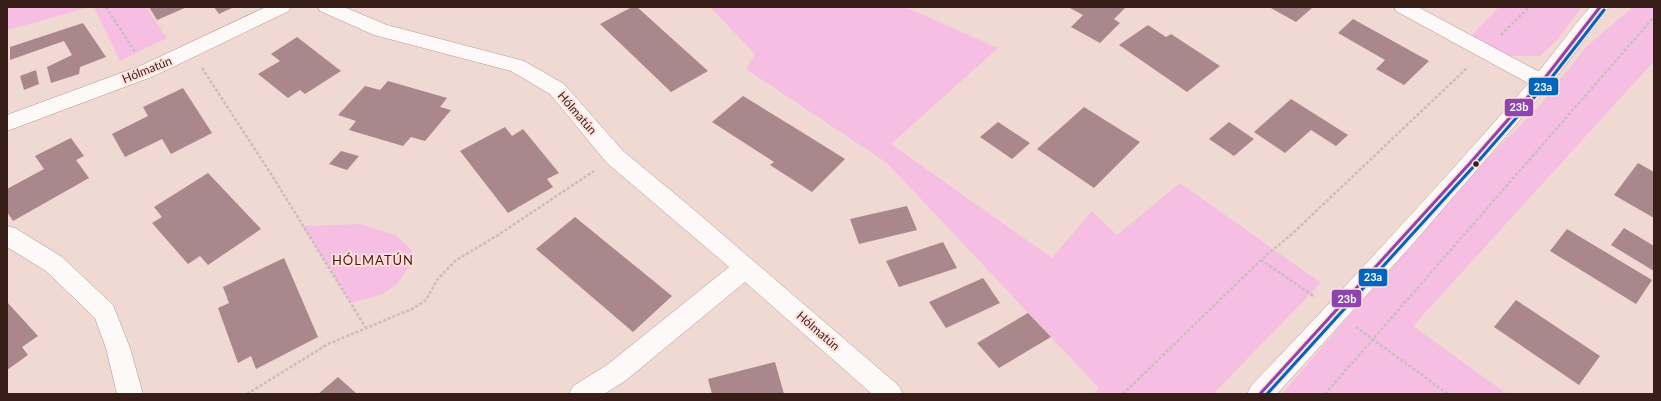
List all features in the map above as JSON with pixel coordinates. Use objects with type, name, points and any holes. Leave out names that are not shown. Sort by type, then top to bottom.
[{"type":"street","name":"Hólmatún","points":[[7,123],[147,71],[282,7]]},
{"type":"street","name":"Hólmatún","points":[[327,7],[381,30],[517,66],[557,89],[615,158],[678,210],[890,394]]},
{"type":"street","points":[[1403,7],[1542,82]]},
{"type":"street","points":[[1260,394],[1368,279],[1542,82],[1600,7]]},
{"type":"street","points":[[7,235],[54,264],[105,312],[118,348],[130,394]]},
{"type":"street","points":[[582,394],[616,373],[745,268]]},
{"type":"path","points":[[106,7],[147,71]]},
{"type":"path","points":[[1123,394],[1529,7]]},
{"type":"path","points":[[1325,394],[1654,17]]},
{"type":"path","points":[[191,51],[273,177],[366,328]]},
{"type":"path","points":[[247,394],[328,344],[414,308],[426,300],[437,280],[455,261],[498,235],[615,158]]},
{"type":"path","points":[[1374,339],[1448,394]]},
{"type":"shaded area","points":[[7,7],[90,7],[7,30]]},
{"type":"shaded area","points":[[94,7],[146,7],[167,38],[120,61]]},
{"type":"shaded area","points":[[710,7],[905,7],[998,48],[891,144],[1052,258],[1092,211],[1117,235],[1180,183],[1321,283],[1213,394],[1094,394],[1099,388],[887,163],[746,69],[755,54]]},
{"type":"shaded area","points":[[1499,7],[1582,7],[1557,40],[1540,56],[1509,56],[1471,36]]},
{"type":"shaded area","points":[[1633,7],[1654,7],[1654,61],[1413,326],[1507,394],[1282,394],[1457,189],[1540,105],[1586,47]]},
{"type":"shaded area","points":[[360,224],[396,235],[412,251],[411,264],[397,284],[383,294],[351,303],[303,226]]},
{"type":"building","points":[[149,7],[187,7],[157,20]]},
{"type":"building","points":[[214,7],[234,7],[219,14]]},
{"type":"building","points":[[632,7],[637,7],[708,71],[671,92],[600,24]]},
{"type":"building","points":[[1068,7],[1126,7],[1114,19],[1120,23],[1100,43],[1071,27],[1083,15]]},
{"type":"building","points":[[1269,7],[1313,7],[1296,22]]},
{"type":"building","points":[[1353,19],[1429,61],[1404,85],[1376,69],[1385,60],[1338,33]]},
{"type":"building","points":[[83,23],[106,57],[80,67],[79,74],[51,83],[47,67],[72,55],[64,41],[10,60],[10,47]]},
{"type":"building","points":[[1148,25],[1166,37],[1171,34],[1220,66],[1187,92],[1119,45]]},
{"type":"building","points":[[297,37],[341,71],[305,94],[300,90],[288,98],[258,74],[280,61],[271,54]]},
{"type":"building","points":[[36,70],[39,84],[24,90],[20,76]]},
{"type":"building","points":[[388,81],[447,98],[440,107],[451,110],[425,141],[411,137],[403,146],[349,130],[356,121],[338,115],[365,86],[380,90]]},
{"type":"building","points":[[183,88],[212,133],[171,154],[162,139],[125,157],[112,134],[148,116],[143,107]]},
{"type":"building","points":[[743,96],[845,159],[812,192],[770,165],[774,162],[712,122]]},
{"type":"building","points":[[1291,99],[1348,135],[1336,146],[1311,130],[1285,153],[1254,132]]},
{"type":"building","points":[[1084,107],[1140,142],[1094,188],[1037,149]]},
{"type":"building","points":[[998,122],[1030,143],[1012,159],[980,137]]},
{"type":"building","points":[[1229,122],[1254,139],[1234,156],[1209,139]]},
{"type":"building","points":[[505,127],[512,136],[523,129],[559,173],[547,179],[553,187],[508,213],[460,151]]},
{"type":"building","points":[[71,138],[84,156],[76,160],[89,178],[13,221],[7,212],[7,189],[44,169],[35,156]]},
{"type":"building","points":[[341,151],[359,156],[347,170],[329,164]]},
{"type":"building","points":[[1638,163],[1654,172],[1654,218],[1614,195]]},
{"type":"building","points":[[208,173],[261,229],[208,265],[200,256],[188,264],[152,223],[162,217],[154,207]]},
{"type":"building","points":[[907,206],[917,230],[859,244],[850,219]]},
{"type":"building","points":[[575,217],[672,296],[633,332],[536,249]]},
{"type":"building","points":[[1624,228],[1654,246],[1654,271],[1611,245]]},
{"type":"building","points":[[1567,229],[1652,280],[1636,304],[1550,251]]},
{"type":"building","points":[[943,242],[957,268],[899,287],[886,261]]},
{"type":"building","points":[[284,258],[318,337],[256,369],[251,356],[238,363],[218,308],[229,303],[223,287]]},
{"type":"building","points":[[983,278],[1000,303],[946,328],[929,302]]},
{"type":"building","points":[[1516,300],[1600,356],[1579,385],[1494,327]]},
{"type":"building","points":[[7,302],[38,336],[22,347],[28,355],[7,370]]},
{"type":"building","points":[[1028,313],[1051,337],[999,368],[977,343]]},
{"type":"building","points":[[775,362],[784,394],[712,394],[708,379]]},
{"type":"building","points":[[338,377],[357,394],[318,394]]},
{"type":"transit line","name":"23b","points":[[1260,394],[1471,162],[1548,74],[1600,7]]},
{"type":"transit line","name":"23a","points":[[1267,394],[1475,165],[1552,77],[1604,10]]},
{"type":"district","name":"HÓLMATÚN","points":[[373,260]]}]
